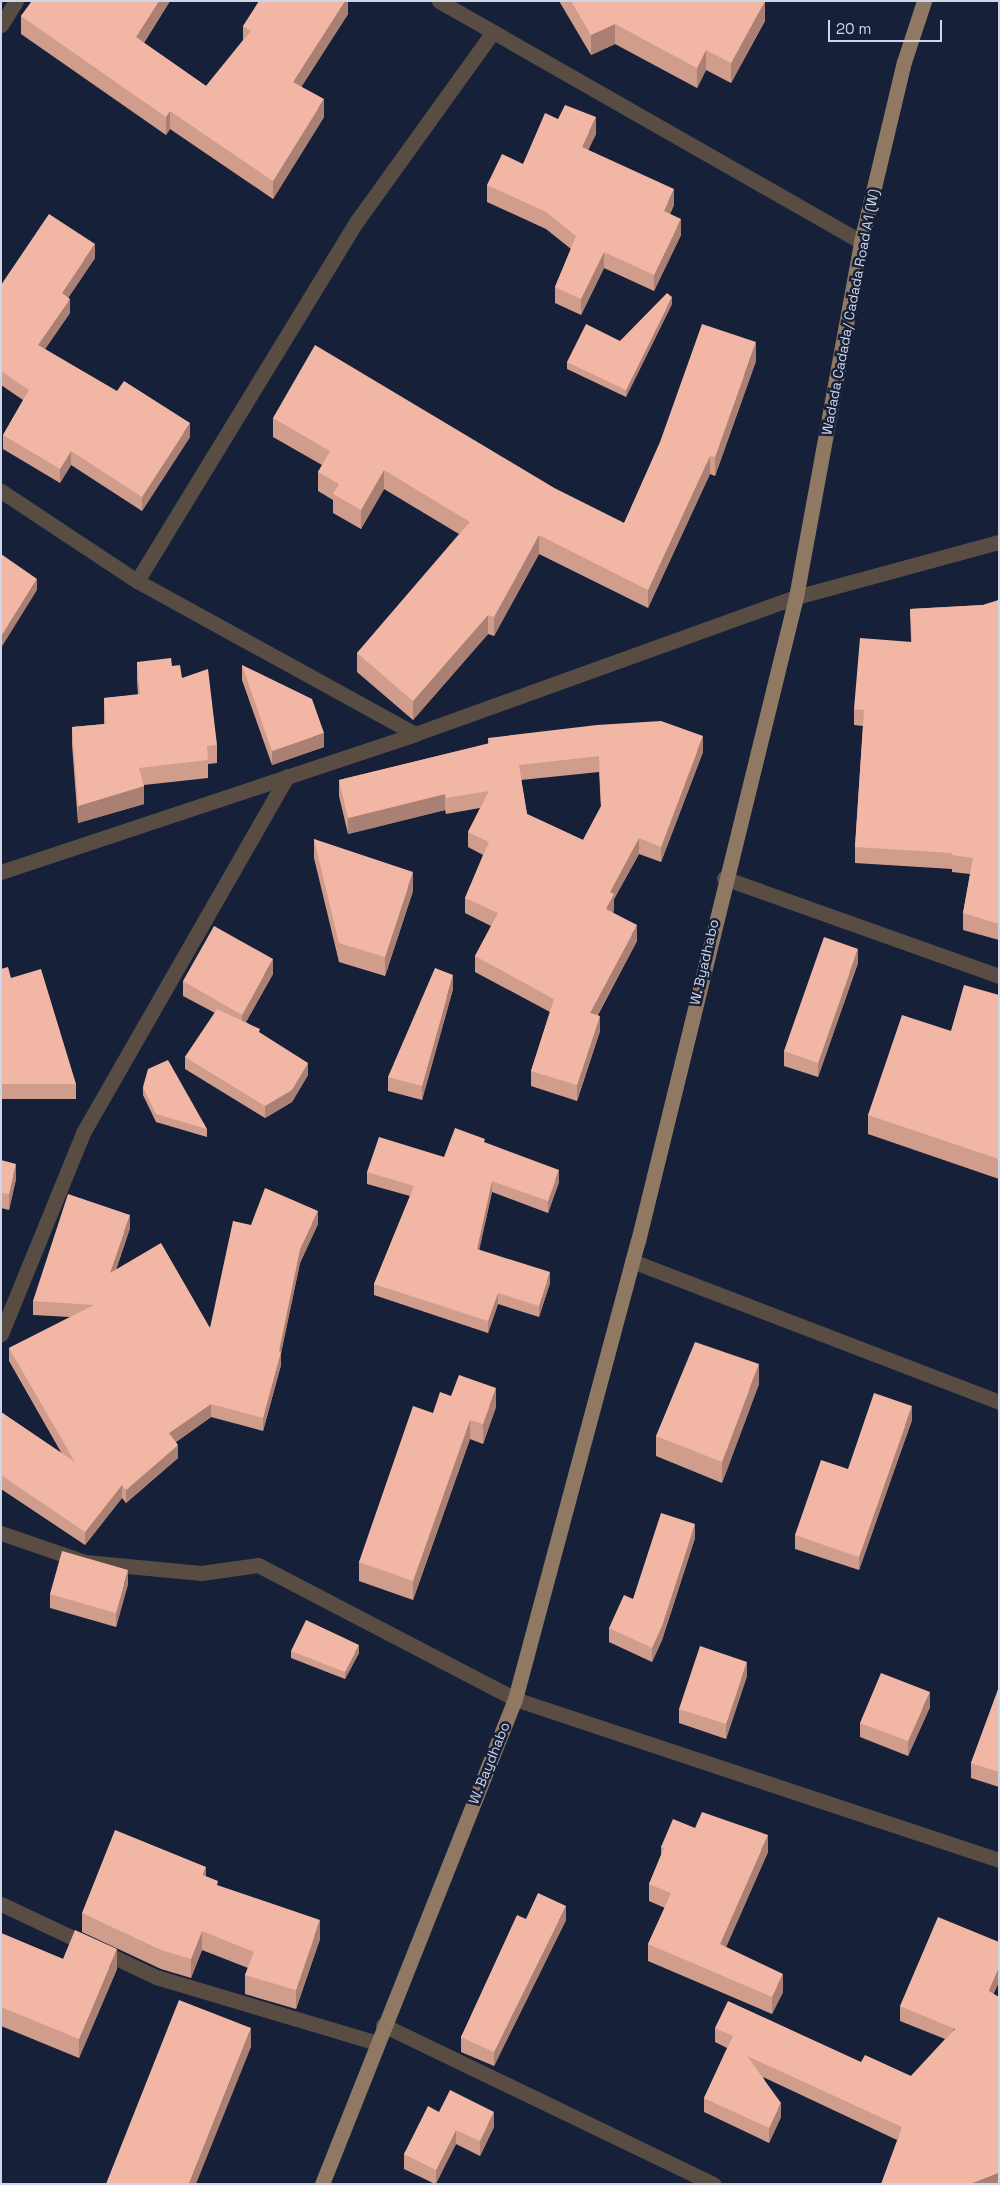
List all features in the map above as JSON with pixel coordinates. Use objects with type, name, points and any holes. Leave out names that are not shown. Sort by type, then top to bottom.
[{"type":"main road","name":"Wadada Cadada/ Cadada Road A1 (W)","points":[[796,597],[861,242],[904,62],[924,1]]},
{"type":"main road","name":"W. Byadhabo","points":[[614,1327],[632,1261],[724,878],[796,597]]},
{"type":"main road","name":"W. Baydhabo","points":[[322,2184],[377,2044],[383,2024],[515,1699],[614,1327]]},
{"type":"street","points":[[1,25],[16,1]]},
{"type":"street","points":[[439,1],[861,242]]},
{"type":"street","points":[[137,581],[357,221],[492,32]]},
{"type":"street","points":[[1,491],[137,581],[415,734]]},
{"type":"street","points":[[1,872],[415,734],[796,597],[999,542]]},
{"type":"street","points":[[1,1334],[84,1131],[288,776]]},
{"type":"street","points":[[724,878],[999,976]]},
{"type":"street","points":[[632,1261],[999,1402]]},
{"type":"street","points":[[1,1533],[85,1562],[201,1573],[258,1565],[515,1699],[999,1860]]},
{"type":"street","points":[[1,1904],[156,1977],[377,2044]]},
{"type":"street","points":[[383,2024],[714,2184]]},
{"type":"building","points":[[32,1],[159,1],[136,37],[206,86],[251,31],[243,26],[259,1],[345,1],[293,82],[324,99],[273,181],[170,111],[166,117],[21,16]]},
{"type":"building","points":[[571,1],[765,1],[731,63],[706,50],[697,68],[615,24],[591,35]]},
{"type":"building","points":[[565,105],[596,117],[582,147],[674,189],[664,211],[681,219],[654,275],[604,252],[581,299],[555,287],[576,236],[546,212],[487,185],[502,154],[523,164],[545,113],[558,119]]},
{"type":"building","points":[[49,214],[95,244],[62,293],[70,299],[38,345],[117,391],[124,381],[190,423],[142,497],[71,451],[60,469],[3,435],[29,390],[1,371],[1,285]]},
{"type":"building","points":[[667,293],[672,297],[626,390],[567,362],[586,324],[620,341]]},
{"type":"building","points":[[702,324],[756,342],[715,457],[710,456],[648,590],[539,535],[494,617],[488,615],[413,701],[357,653],[470,522],[384,470],[361,510],[333,494],[339,484],[318,472],[330,451],[273,418],[315,345],[556,489],[624,523],[660,442]]},
{"type":"building","points":[[1,554],[37,579],[1,637]]},
{"type":"building","points":[[999,600],[999,924],[963,913],[973,858],[952,855],[952,853],[855,847],[864,710],[854,709],[860,638],[912,642],[910,609],[983,605]]},
{"type":"building","points":[[171,658],[172,666],[180,665],[182,678],[208,669],[217,745],[207,746],[208,760],[139,768],[144,786],[78,806],[72,727],[106,724],[104,698],[140,694],[137,662]]},
{"type":"building","points":[[242,665],[312,699],[324,733],[272,751]]},
{"type":"building","points":[[661,721],[703,736],[661,847],[639,838],[610,892],[614,894],[606,909],[637,925],[590,1013],[600,1016],[577,1085],[531,1071],[554,999],[475,956],[498,913],[465,898],[489,842],[468,832],[489,791],[446,798],[445,794],[348,818],[339,780],[490,743],[488,738],[597,725]],"holes":[[[599,756],[601,806],[583,840],[527,814],[519,765]]]},
{"type":"building","points":[[314,839],[413,872],[385,957],[339,943]]},
{"type":"building","points":[[214,926],[273,959],[242,1015],[183,981]]},
{"type":"building","points":[[824,937],[858,949],[818,1063],[784,1051]]},
{"type":"building","points":[[8,967],[11,978],[41,969],[76,1084],[1,1084],[1,969]]},
{"type":"building","points":[[435,968],[453,975],[422,1086],[388,1077]]},
{"type":"building","points":[[964,985],[999,995],[999,1159],[868,1115],[902,1015],[951,1031]]},
{"type":"building","points":[[217,1009],[260,1029],[259,1032],[308,1063],[292,1090],[265,1106],[185,1057]]},
{"type":"building","points":[[168,1060],[207,1129],[156,1114],[143,1087],[148,1069]]},
{"type":"building","points":[[455,1128],[485,1139],[484,1142],[559,1170],[548,1201],[492,1181],[477,1249],[550,1272],[539,1306],[498,1293],[488,1321],[374,1284],[414,1186],[367,1172],[379,1137],[444,1157]]},
{"type":"building","points":[[1,1160],[16,1164],[9,1194],[1,1193]]},
{"type":"building","points":[[265,1188],[318,1211],[300,1249],[279,1351],[281,1352],[263,1418],[211,1404],[169,1433],[178,1445],[126,1490],[122,1485],[85,1532],[1,1475],[1,1412],[75,1462],[9,1348],[94,1305],[33,1301],[68,1194],[130,1215],[110,1273],[161,1243],[210,1328],[233,1221],[251,1225]]},
{"type":"building","points":[[695,1342],[759,1364],[722,1462],[656,1436]]},
{"type":"building","points":[[459,1375],[496,1388],[483,1424],[470,1420],[413,1581],[359,1562],[413,1406],[433,1413],[440,1392],[451,1396]]},
{"type":"building","points":[[874,1393],[912,1406],[859,1557],[795,1535],[821,1460],[848,1469]]},
{"type":"building","points":[[661,1513],[695,1524],[662,1626],[652,1648],[609,1628],[624,1595],[633,1599]]},
{"type":"building","points":[[62,1551],[128,1570],[116,1613],[50,1594]]},
{"type":"building","points":[[306,1620],[359,1645],[345,1672],[291,1651]]},
{"type":"building","points":[[700,1646],[747,1662],[726,1724],[679,1709]]},
{"type":"building","points":[[881,1673],[930,1692],[908,1741],[860,1723]]},
{"type":"building","points":[[999,1687],[999,1772],[971,1763]]},
{"type":"building","points":[[702,1812],[768,1835],[720,1944],[783,1974],[772,1997],[648,1944],[671,1893],[649,1884],[664,1848],[661,1847],[673,1819],[695,1828]]},
{"type":"building","points":[[115,1830],[206,1867],[203,1875],[218,1881],[217,1885],[320,1920],[296,1990],[245,1975],[254,1952],[202,1931],[191,1959],[161,1950],[82,1913]]},
{"type":"building","points":[[538,1893],[566,1906],[494,2052],[461,2037],[517,1915],[526,1919]]},
{"type":"building","points":[[938,1917],[999,1942],[999,1968],[989,1991],[999,1997],[999,2173],[971,2184],[881,2184],[902,2127],[747,2056],[781,2103],[769,2128],[704,2098],[733,2036],[715,2028],[728,2001],[861,2062],[865,2055],[911,2076],[955,2029],[900,2006]]},
{"type":"building","points":[[75,1930],[117,1949],[79,2039],[1,2007],[1,1933],[63,1959]]},
{"type":"building","points":[[179,2000],[251,2028],[189,2184],[106,2184]]},
{"type":"building","points":[[450,2090],[494,2112],[480,2141],[456,2130],[436,2170],[404,2154],[428,2106],[439,2112]]}]
